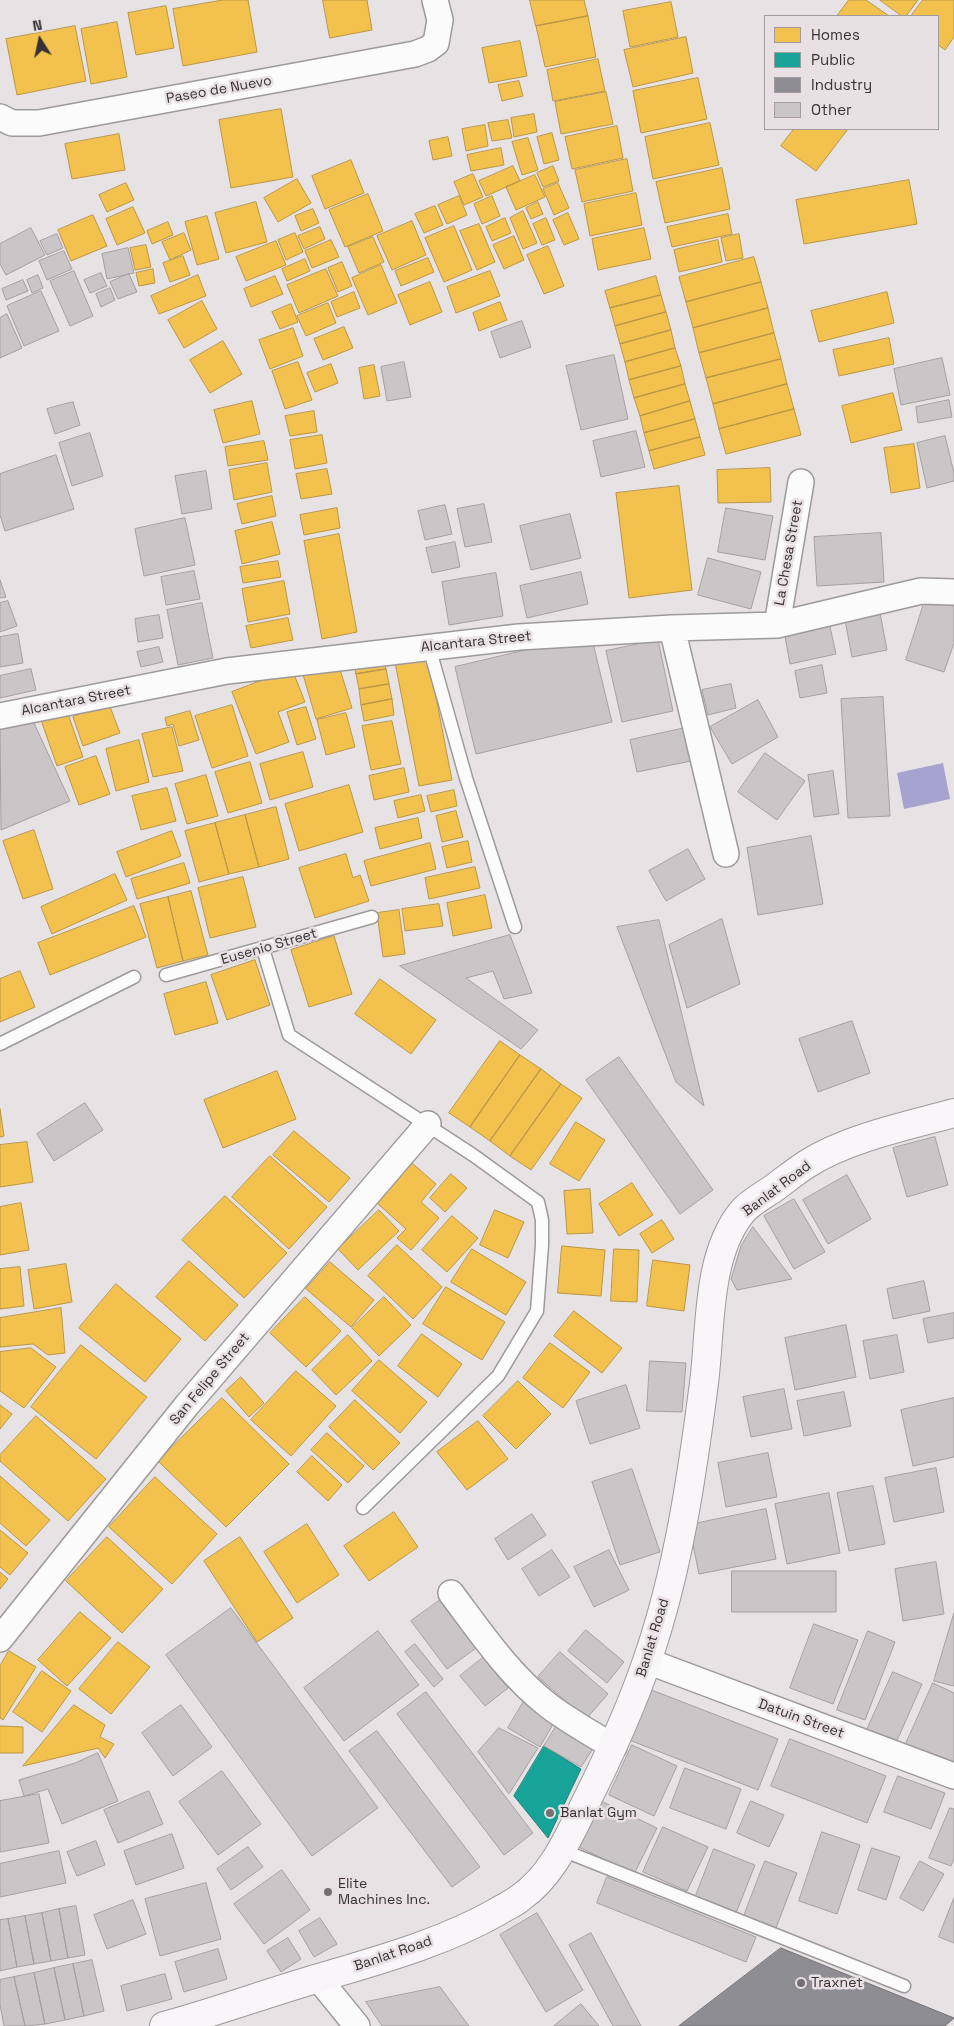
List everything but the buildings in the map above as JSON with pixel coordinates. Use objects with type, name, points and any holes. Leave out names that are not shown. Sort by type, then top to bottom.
[{"type":"street","name":"Paseo de Nuevo","points":[[0,117],[12,123],[39,123],[415,54],[428,49],[436,43],[440,20],[435,0]]},
{"type":"street","name":"La Chesa Street","points":[[777,625],[801,482]]},
{"type":"street","name":"Alcantara Street","points":[[0,716],[227,671],[519,636],[777,625],[921,591],[954,592]]},
{"type":"street","points":[[672,628],[726,854]]},
{"type":"street","name":"Banlat Road","points":[[164,2026],[364,1965],[431,1942],[480,1921],[521,1898],[544,1876],[562,1850],[614,1748],[647,1661],[679,1544],[705,1381],[714,1286],[720,1258],[730,1232],[742,1211],[809,1162],[881,1133],[954,1113]]},
{"type":"street","name":"San Felipe Street","points":[[0,1639],[187,1405],[428,1124]]},
{"type":"street","points":[[451,1593],[496,1654],[521,1681],[549,1705],[614,1748]]},
{"type":"street","name":"Datuin Street","points":[[647,1661],[954,1776]]},
{"type":"street","points":[[318,1978],[357,2026]]},
{"type":"lane","points":[[428,646],[466,778],[515,927]]},
{"type":"lane","name":"Eusenio Street","points":[[166,975],[372,917]]},
{"type":"lane","points":[[263,949],[289,1035],[474,1155],[538,1202],[542,1220],[537,1311],[498,1376],[363,1508]]},
{"type":"lane","points":[[0,1044],[134,977]]},
{"type":"lane","points":[[562,1850],[904,1986]]},
{"type":"shaded area","points":[[943,763],[950,799],[904,809],[897,773]]},
{"type":"place","name":"Banlat Gym","points":[[550,1813]]},
{"type":"place","name":"Elite Machines Inc.","points":[[328,1892]]},
{"type":"place","name":"Traxnet","points":[[801,1983]]}]
